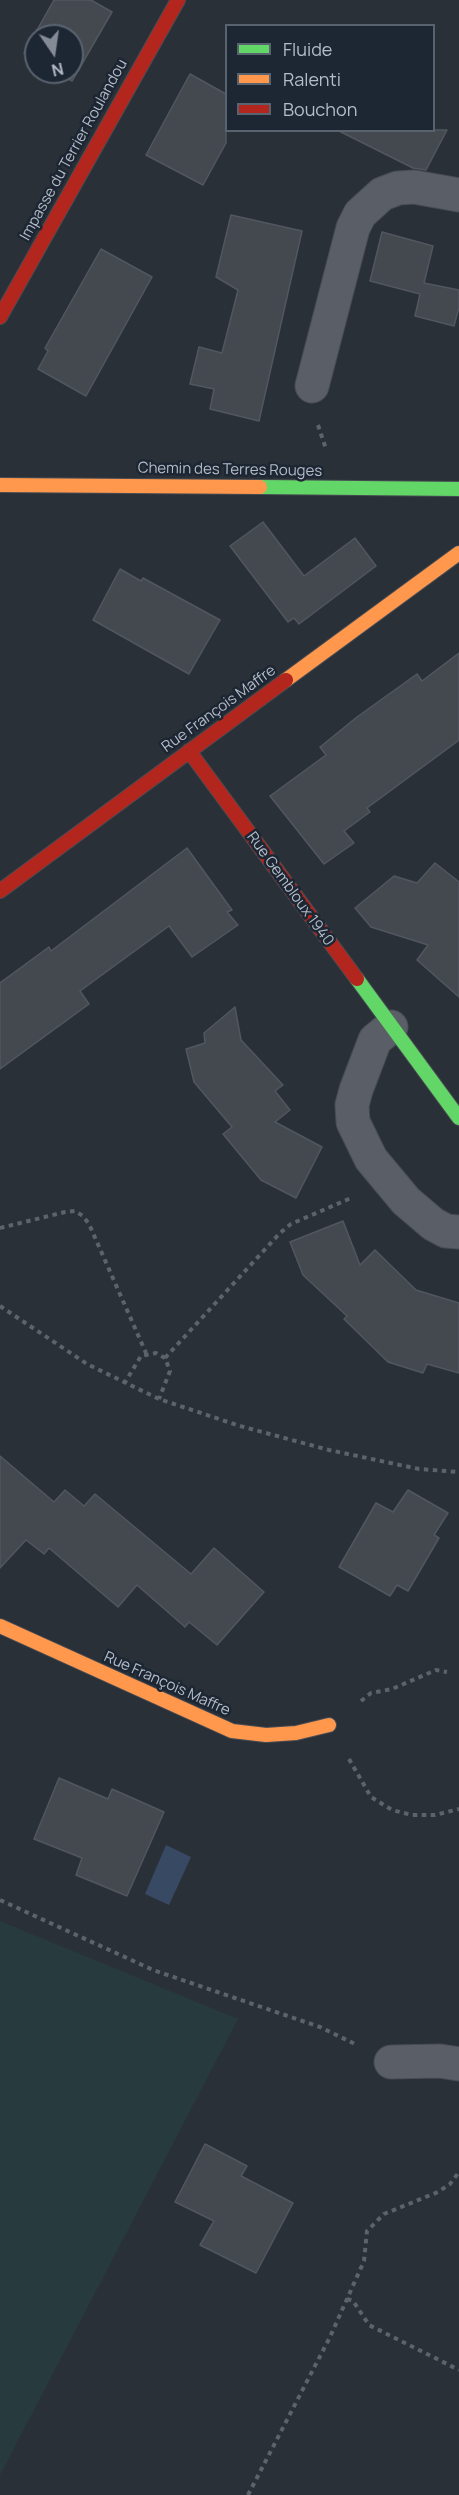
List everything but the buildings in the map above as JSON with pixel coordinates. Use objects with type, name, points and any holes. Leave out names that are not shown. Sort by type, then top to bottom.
[{"type":"street","name":"Impasse du Terrier Roulandou","points":[[0,317],[178,0]]},
{"type":"street","points":[[312,386],[353,228],[360,214],[382,194],[398,188],[414,187],[459,195]]},
{"type":"street","name":"Chemin des Terres Rouges","points":[[0,485],[459,489]]},
{"type":"street","name":"Rue François Maffre","points":[[0,891],[459,554]]},
{"type":"street","name":"Rue Gembloux 1940","points":[[189,751],[459,1118]]},
{"type":"street","points":[[391,1027],[375,1040],[352,1106],[353,1122],[360,1139],[382,1174],[406,1201],[433,1224],[446,1231],[459,1232]]},
{"type":"street","name":"Rue François Maffre","points":[[0,1626],[232,1731],[266,1735],[296,1733],[329,1725]]},
{"type":"street","points":[[391,2062],[440,2061],[459,2064]]},
{"type":"path","points":[[312,386],[316,420],[333,468],[333,488]]},
{"type":"path","points":[[165,1358],[280,1233],[291,1224],[357,1196],[382,1174]]},
{"type":"path","points":[[0,1228],[65,1212],[75,1211],[83,1216],[89,1224],[146,1353]]},
{"type":"path","points":[[0,1306],[56,1345],[123,1384],[159,1399],[240,1426],[329,1450],[419,1469],[459,1472]]},
{"type":"path","points":[[123,1384],[137,1361],[146,1353],[156,1353],[165,1358],[170,1371],[159,1399]]},
{"type":"path","points":[[447,1672],[436,1670],[412,1682],[371,1693],[329,1725],[371,1797],[392,1810],[412,1815],[435,1815],[459,1809]]},
{"type":"path","points":[[0,1900],[153,1970],[320,2027],[391,2062]]},
{"type":"path","points":[[248,2495],[330,2337],[364,2261],[364,2239],[372,2224],[384,2214],[438,2192],[450,2184],[459,2172]]},
{"type":"path","points":[[347,2298],[353,2301],[369,2325],[459,2370]]},
{"type":"green space","points":[[0,1921],[238,2019],[0,2475]]},
{"type":"water","points":[[166,1845],[191,1857],[169,1905],[145,1894]]},
{"type":"traffic: fast","points":[[260,487],[459,489]]},
{"type":"traffic: fast","points":[[357,979],[459,1118]]},
{"type":"traffic: slow","points":[[0,485],[260,487]]},
{"type":"traffic: slow","points":[[286,680],[459,553]]},
{"type":"traffic: slow","points":[[0,1626],[232,1731],[266,1735],[296,1733],[329,1725]]},
{"type":"traffic: jam","points":[[0,317],[178,0]]},
{"type":"traffic: jam","points":[[0,891],[286,680]]},
{"type":"traffic: jam","points":[[189,751],[357,979]]}]
